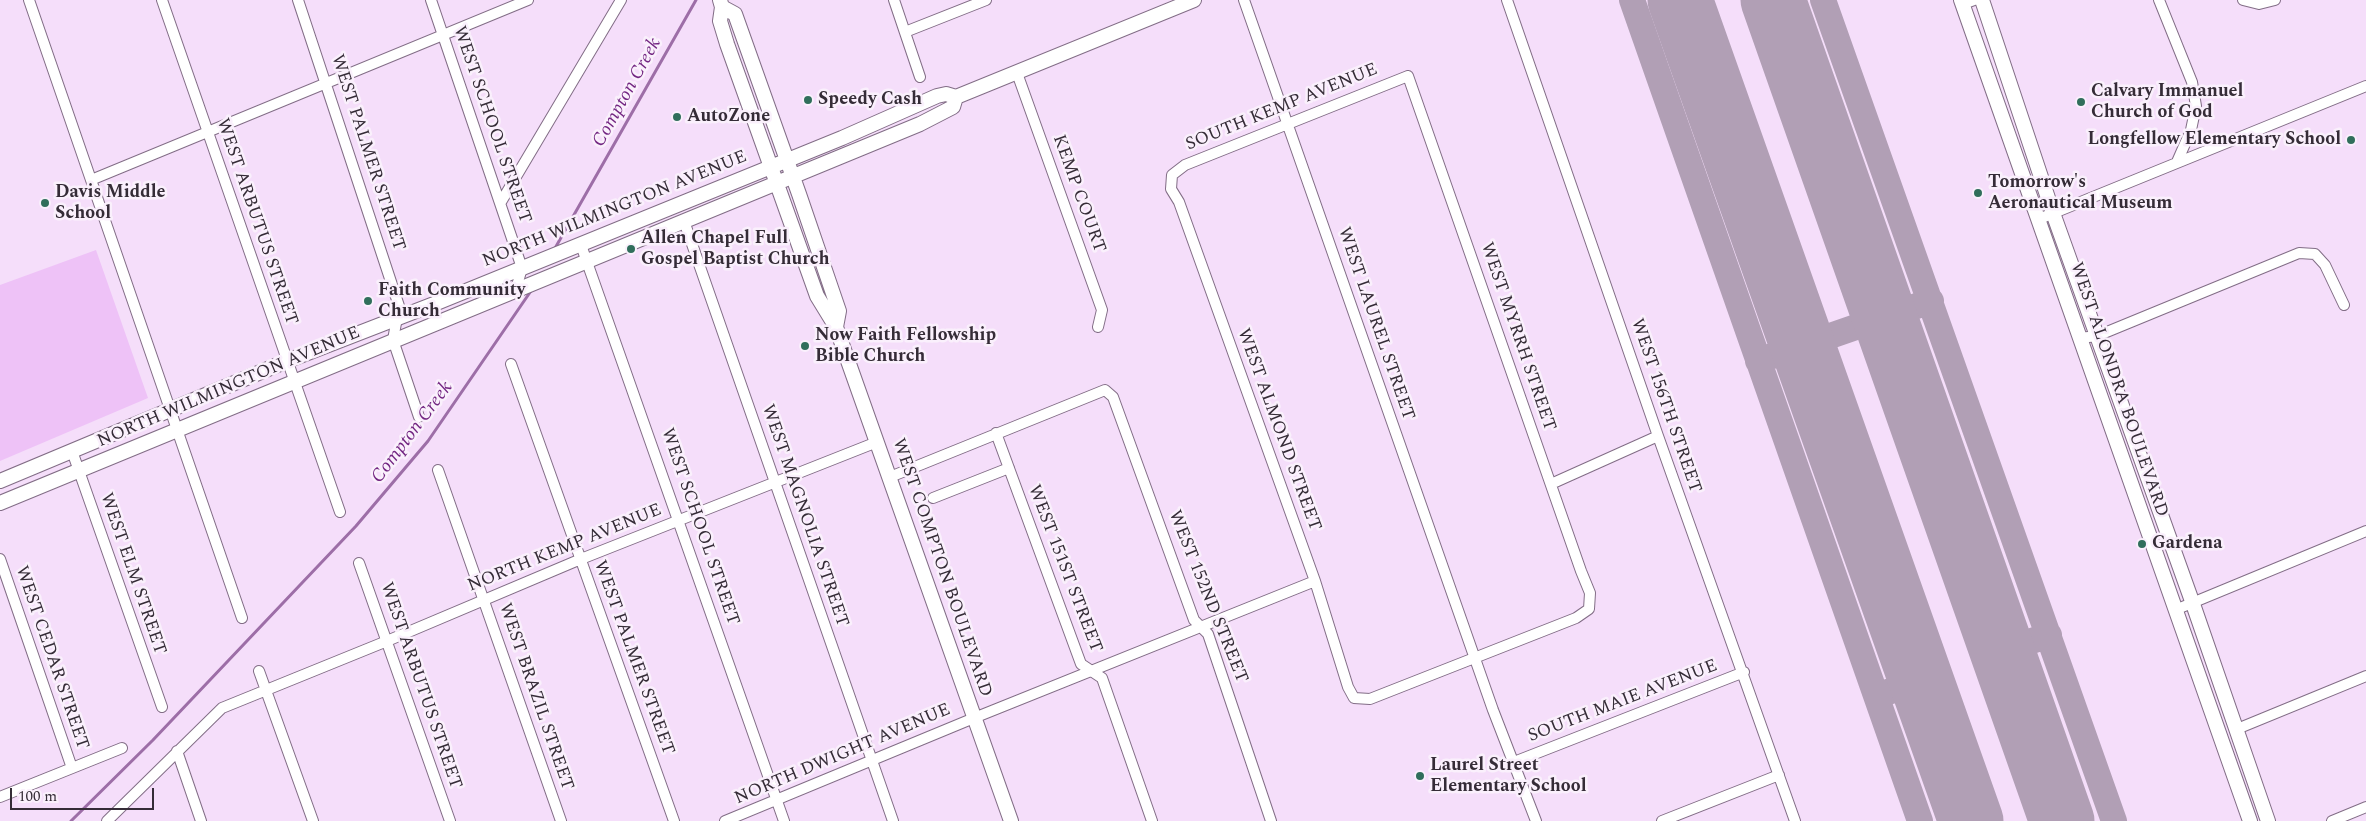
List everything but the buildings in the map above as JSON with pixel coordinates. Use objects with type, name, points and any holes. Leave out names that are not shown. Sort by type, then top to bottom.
[{"type":"main road","points":[[956,97],[1194,0]]},
{"type":"main road","name":"WEST ALONDRA BOULEVARD","points":[[1982,0],[2053,213],[2193,604],[2268,821]]},
{"type":"main road","name":"WEST ALONDRA BOULEVARD","points":[[1966,2],[2080,338],[2250,821]]},
{"type":"main road","name":"WEST COMPTON BOULEVARD","points":[[721,3],[735,14],[793,176],[839,311],[836,327]]},
{"type":"main road","name":"WEST COMPTON BOULEVARD","points":[[721,3],[720,21],[777,183],[817,296],[836,327],[1010,821]]},
{"type":"main road","name":"NORTH WILMINGTON AVENUE","points":[[0,482],[288,361],[579,246],[885,120],[937,96],[946,94],[956,97],[954,107],[937,116],[294,381],[79,472],[0,503]]},
{"type":"street","points":[[29,0],[242,618]]},
{"type":"street","name":"WEST ARBUTUS STREET","points":[[162,0],[340,512]]},
{"type":"street","name":"WEST PALMER STREET","points":[[298,0],[327,83],[399,306],[398,318]]},
{"type":"street","name":"WEST SCHOOL STREET","points":[[431,0],[522,268]]},
{"type":"street","points":[[91,180],[528,0]]},
{"type":"street","points":[[501,202],[621,0]]},
{"type":"street","points":[[894,0],[920,77]]},
{"type":"street","points":[[905,32],[986,0]]},
{"type":"street","name":"WEST LAUREL STREET","points":[[1244,0],[1475,658],[1536,821]]},
{"type":"street","name":"WEST 156TH STREET","points":[[1508,0],[1658,436],[1744,672],[1795,821]]},
{"type":"street","points":[[2159,0],[2192,82],[2196,106],[2191,130],[2177,162]]},
{"type":"street","points":[[2244,0],[2259,4],[2275,0]]},
{"type":"street","name":"KEMP COURT","points":[[1017,73],[1102,310],[1098,327]]},
{"type":"street","name":"SOUTH KEMP AVENUE","points":[[1172,175],[1185,165],[1408,76]]},
{"type":"street","name":"WEST MYRRH STREET","points":[[1408,76],[1590,593],[1589,609],[1576,618],[1475,658]]},
{"type":"street","points":[[2039,219],[2366,86]]},
{"type":"street","name":"WEST ALMOND STREET","points":[[1172,175],[1171,189],[1179,202],[1316,581],[1348,687],[1354,698],[1370,699],[1475,658]]},
{"type":"street","name":"WEST MAGNOLIA STREET","points":[[684,221],[893,821]]},
{"type":"street","name":"WEST SCHOOL STREET","points":[[579,246],[587,261],[680,520],[784,821]]},
{"type":"street","points":[[2080,338],[2097,336],[2299,253],[2315,254],[2325,265],[2344,305]]},
{"type":"street","points":[[516,289],[522,268]]},
{"type":"street","points":[[398,318],[393,340],[419,417]]},
{"type":"street","name":"WEST PALMER STREET","points":[[511,364],[674,821]]},
{"type":"street","name":"WEST 152ND STREET","points":[[996,433],[1105,390],[1113,397],[1194,620],[1208,634],[1271,821]]},
{"type":"street","points":[[890,478],[996,433]]},
{"type":"street","name":"WEST 151ST STREET","points":[[996,433],[1081,664],[1102,678],[1152,821]]},
{"type":"street","points":[[1551,484],[1658,436]]},
{"type":"street","name":"NORTH KEMP AVENUE","points":[[107,821],[222,708],[581,559],[877,442]]},
{"type":"street","name":"WEST ELM STREET","points":[[72,451],[162,707]]},
{"type":"street","points":[[933,498],[1009,468]]},
{"type":"street","name":"WEST BRAZIL STREET","points":[[438,470],[561,821]]},
{"type":"street","points":[[2175,610],[2366,531]]},
{"type":"street","name":"WEST CEDAR STREET","points":[[0,559],[72,768]]},
{"type":"street","name":"WEST ARBUTUS STREET","points":[[359,563],[450,821]]},
{"type":"street","name":"NORTH DWIGHT AVENUE","points":[[725,821],[974,718],[1316,581]]},
{"type":"street","points":[[259,671],[313,821]]},
{"type":"street","name":"SOUTH MAIE AVENUE","points":[[1514,762],[1744,672]]},
{"type":"street","points":[[2237,729],[2366,676]]},
{"type":"street","points":[[0,797],[122,748]]},
{"type":"street","points":[[177,751],[201,821]]},
{"type":"street","points":[[1662,821],[1779,775]]},
{"type":"street","points":[[2332,821],[2366,807]]},
{"type":"shaded area","points":[[96,250],[148,398],[0,461],[0,285]]},
{"type":"waterway","name":"Compton Creek","points":[[554,250],[696,0]]},
{"type":"waterway","name":"Compton Creek","points":[[71,821],[153,740],[356,526],[428,441],[533,288]]},
{"type":"taxiway","points":[[1632,0],[1920,821]]},
{"type":"taxiway","points":[[1823,0],[2114,821]]},
{"type":"taxiway","points":[[1758,361],[1931,301]]},
{"type":"taxiway","points":[[2003,651],[2049,635]]},
{"type":"taxiway","points":[[1877,696],[1921,680]]},
{"type":"runway","points":[[1680,0],[1971,821]]},
{"type":"runway","points":[[1773,0],[2062,821]]},
{"type":"place","name":"Speedy Cash","points":[[808,100]]},
{"type":"place","name":"Calvary Immanuel Church of God","points":[[2081,102]]},
{"type":"place","name":"AutoZone","points":[[677,117]]},
{"type":"place","name":"Longfellow Elementary School","points":[[2351,140]]},
{"type":"place","name":"Tomorrow's Aeronautical Museum","points":[[1978,193]]},
{"type":"place","name":"Davis Middle School","points":[[45,203]]},
{"type":"place","name":"Allen Chapel Full Gospel Baptist Church","points":[[631,249]]},
{"type":"place","name":"Faith Community Church","points":[[368,301]]},
{"type":"place","name":"Now Faith Fellowship Bible Church","points":[[805,346]]},
{"type":"place","name":"Gardena","points":[[2142,544]]},
{"type":"place","name":"Laurel Street Elementary School","points":[[1420,776]]}]
